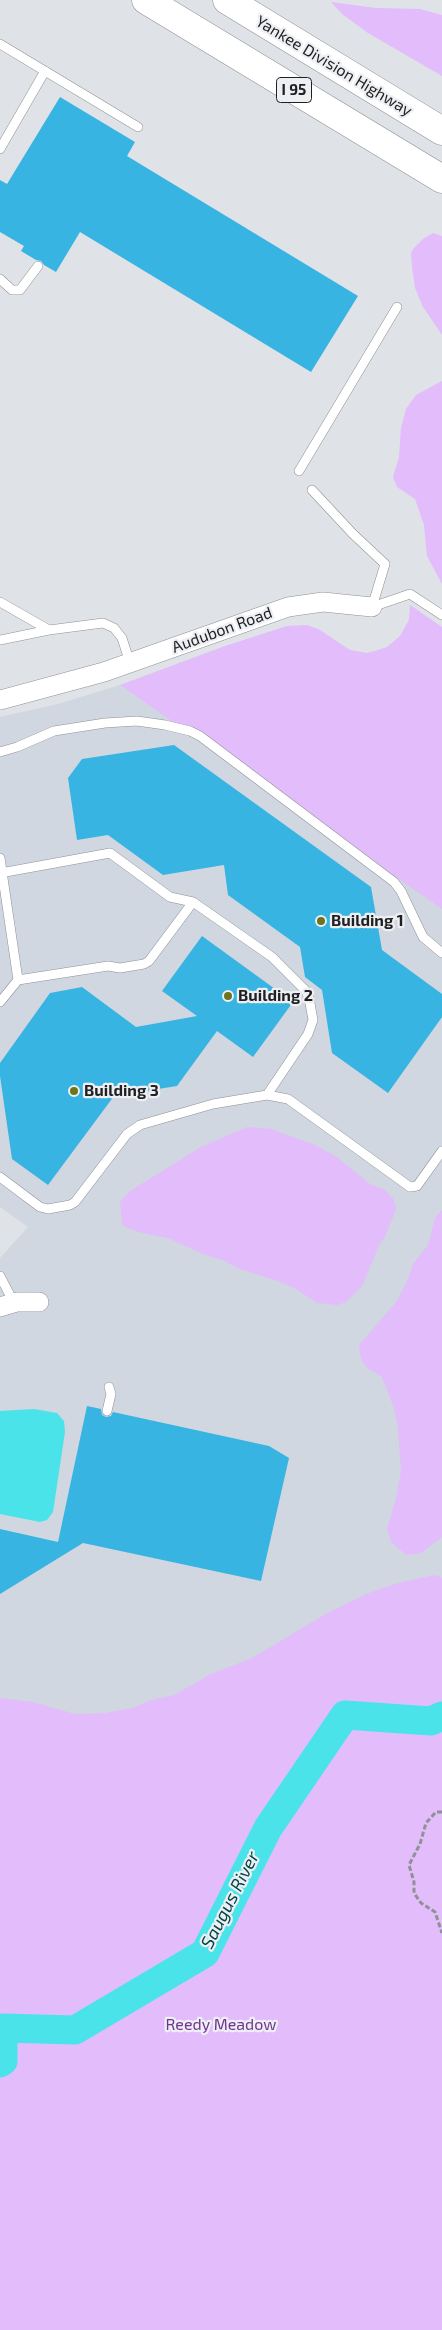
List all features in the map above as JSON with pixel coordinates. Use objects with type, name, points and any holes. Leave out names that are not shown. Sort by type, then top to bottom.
[{"type":"highway","name":"I 95","points":[[146,0],[442,179]]},
{"type":"highway","name":"Yankee Division Highway","points":[[227,0],[442,131]]},
{"type":"street","name":"Audubon Road","points":[[0,700],[54,687],[130,663],[288,607],[335,602],[372,607]]},
{"type":"street","points":[[7,1305],[39,1302]]},
{"type":"lane","points":[[0,44],[138,127]]},
{"type":"lane","points":[[0,149],[45,71]]},
{"type":"lane","points":[[0,279],[12,290],[20,290],[25,286],[38,266]]},
{"type":"lane","points":[[300,471],[397,307]]},
{"type":"lane","points":[[312,490],[352,534],[385,564],[372,607]]},
{"type":"lane","name":"Audubon Road","points":[[372,607],[410,594],[442,614]]},
{"type":"lane","points":[[0,602],[49,630]]},
{"type":"lane","points":[[0,640],[49,630],[103,623],[114,628],[122,638],[130,663]]},
{"type":"lane","points":[[0,752],[17,748],[54,731],[105,723],[137,721],[190,731],[200,736],[394,882],[401,891],[423,937],[442,953]]},
{"type":"lane","points":[[1,873],[110,853],[170,896],[193,902],[272,957],[306,990],[313,1020],[308,1034],[268,1095]]},
{"type":"lane","points":[[0,858],[18,980]]},
{"type":"lane","points":[[0,1002],[18,980],[108,966],[120,968],[144,964],[150,959],[193,902]]},
{"type":"lane","points":[[0,1177],[42,1208],[70,1205],[75,1202],[127,1134],[140,1125],[213,1104],[268,1095],[288,1099],[410,1188],[417,1186],[442,1151]]},
{"type":"lane","points":[[0,1276],[7,1305]]},
{"type":"lane","points":[[107,1411],[111,1394],[109,1387]]},
{"type":"path","points":[[442,1812],[436,1812],[426,1824],[420,1844],[409,1865],[414,1882],[414,1893],[421,1903],[435,1912],[442,1933]]},
{"type":"shaded area","points":[[120,685],[218,697],[442,894],[442,1636],[241,1720],[0,1714],[0,1258],[28,1227],[0,1207],[0,717],[58,704]]},
{"type":"green space","points":[[331,2],[376,8],[420,9],[442,15],[442,76],[368,33],[342,14]]},
{"type":"green space","points":[[433,233],[442,236],[442,335],[423,307],[415,288],[412,267],[411,253],[414,248]]},
{"type":"green space","points":[[442,381],[442,584],[427,556],[424,525],[415,499],[397,487],[393,477],[399,457],[401,428],[406,409],[416,395]]},
{"type":"green space","points":[[410,605],[442,627],[442,909],[120,685],[225,646],[287,626],[307,625],[320,630],[350,650],[367,653],[378,650],[387,647],[400,636],[409,620]]},
{"type":"green space","points":[[247,1127],[271,1129],[315,1145],[337,1157],[370,1184],[385,1190],[394,1200],[396,1209],[362,1286],[346,1302],[337,1305],[317,1303],[296,1289],[278,1281],[237,1268],[223,1260],[205,1255],[168,1238],[142,1233],[125,1227],[122,1223],[120,1202],[130,1191],[201,1147]]},
{"type":"green space","points":[[442,1210],[442,1537],[421,1553],[406,1555],[391,1542],[387,1529],[397,1494],[401,1471],[398,1427],[394,1408],[382,1377],[367,1368],[361,1359],[359,1349],[360,1344],[397,1301],[413,1264],[428,1245],[435,1218]]},
{"type":"green space","name":"Reedy Meadow","points":[[435,1575],[442,1578],[442,2330],[0,2330],[0,1698],[33,1702],[75,1714],[105,1713],[133,1708],[151,1700],[174,1695],[211,1674],[252,1658],[327,1613],[366,1594],[398,1583]]},
{"type":"water","points":[[34,1409],[57,1413],[64,1421],[65,1432],[53,1512],[47,1520],[40,1522],[0,1514],[0,1411]]},
{"type":"building","points":[[60,97],[135,142],[127,156],[358,296],[311,372],[80,232],[56,272],[41,261],[21,251],[24,246],[0,232],[0,180],[7,184]]},
{"type":"building","name":"Building 1","points":[[174,745],[371,887],[382,950],[442,994],[442,1017],[388,1093],[332,1053],[322,990],[305,977],[300,947],[228,895],[224,865],[163,875],[108,835],[77,840],[68,778],[82,759]]},
{"type":"building","name":"Building 3","points":[[202,936],[293,1002],[253,1057],[217,1031],[177,1086],[114,1096],[48,1185],[12,1159],[0,1076],[0,1063],[50,993],[82,987],[136,1027],[197,1016],[162,991]]},
{"type":"building","points":[[87,1406],[101,1409],[102,1415],[106,1417],[111,1416],[113,1412],[269,1446],[289,1458],[261,1581],[83,1543],[0,1594],[0,1529],[58,1542]]},
{"type":"waterway","name":"Saugus River","points":[[0,2063],[3,2061],[3,2028],[75,2030],[205,1953],[268,1828],[345,1715],[431,1721],[442,1716]]},
{"type":"place","name":"Building 1","points":[[321,921]]},
{"type":"place","name":"Building 2","points":[[228,996]]},
{"type":"place","name":"Building 3","points":[[74,1091]]}]
